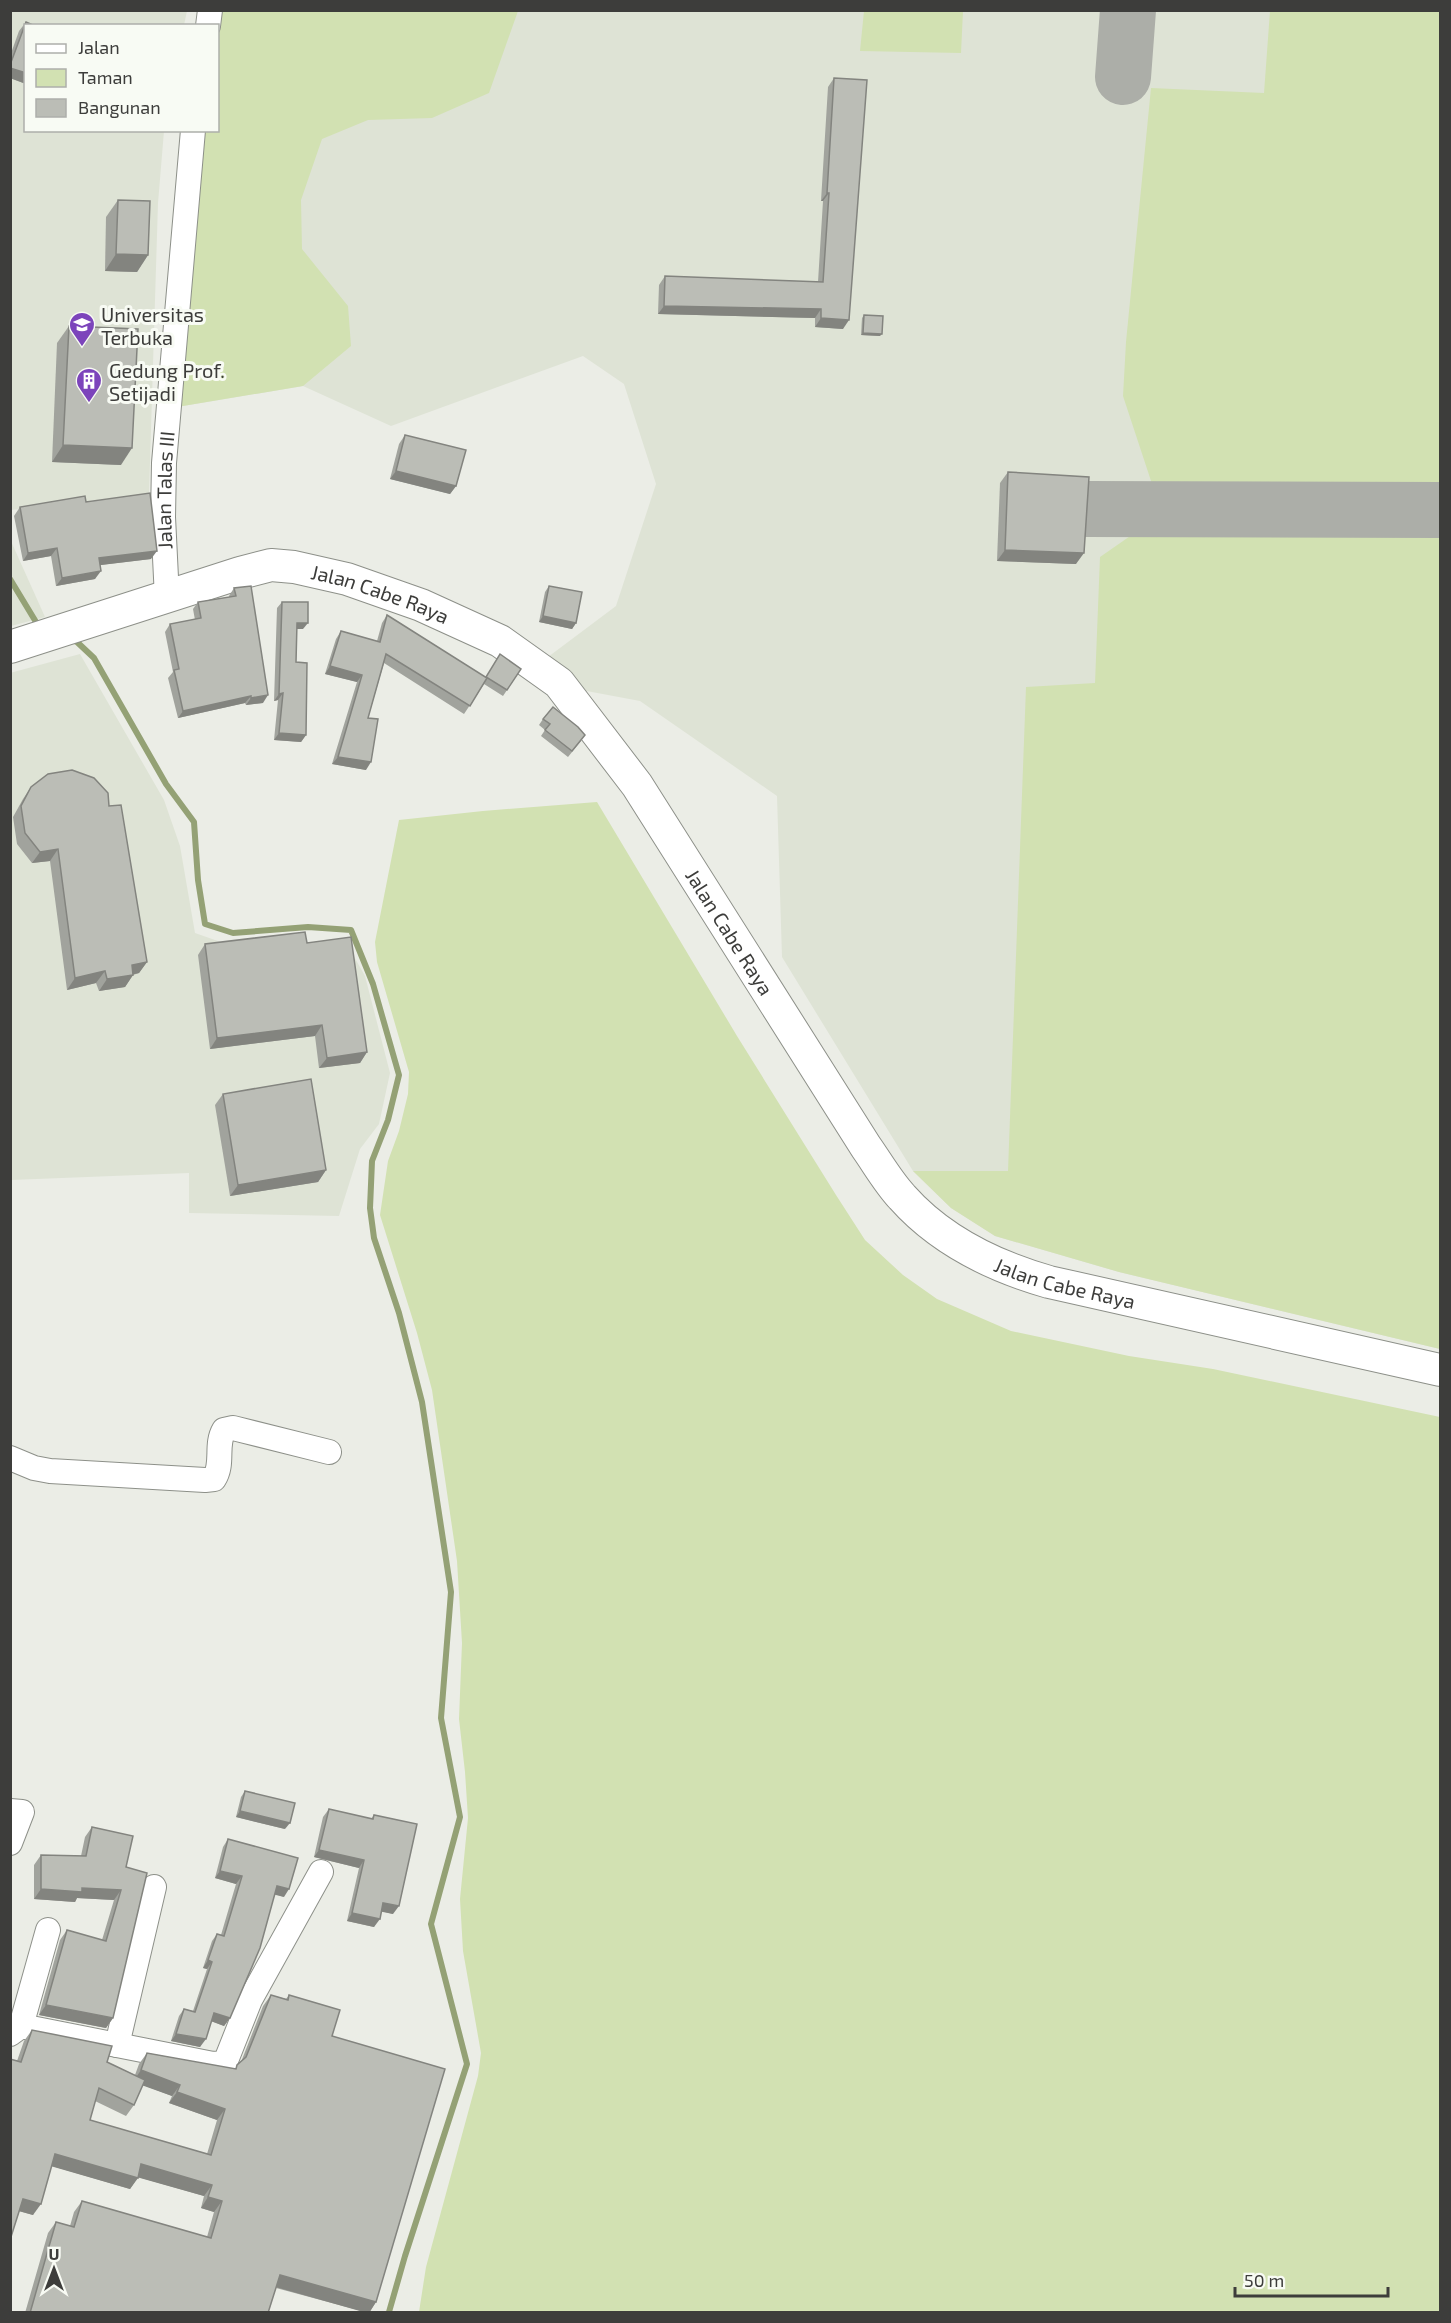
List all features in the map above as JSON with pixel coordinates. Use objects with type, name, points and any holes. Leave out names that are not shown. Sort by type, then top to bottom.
[{"type":"main road","name":"Jalan Cabe Raya","points":[[16,646],[271,565],[294,567],[347,579],[421,605],[500,641],[559,683],[637,785],[866,1147],[902,1197],[941,1233],[981,1258],[1011,1271],[1048,1282],[1440,1370]]},
{"type":"street","name":"Jalan Talas III","points":[[167,598],[163,517],[164,463],[193,132]]},
{"type":"street","points":[[10,1458],[34,1468],[50,1470],[214,1479],[219,1472],[221,1436],[224,1430],[233,1428],[329,1452]]},
{"type":"street","points":[[10,1811],[21,1812],[10,1843]]},
{"type":"street","points":[[48,1930],[16,2030],[117,2045],[213,2064],[225,2063],[250,2000],[321,1872]]},
{"type":"street","points":[[117,2045],[154,1887]]},
{"type":"shaded area","name":"Universitas Terbuka","points":[[10,11],[187,11],[184,24],[24,24],[24,132],[164,132],[158,203],[149,494],[11,510]]},
{"type":"shaded area","points":[[211,11],[1440,11],[1440,1349],[1119,1272],[995,1236],[951,1208],[913,1171],[782,957],[777,796],[640,701],[576,689],[548,657],[616,606],[656,484],[624,384],[583,356],[391,426],[303,386],[171,408],[219,132],[219,24]]},
{"type":"shaded area","points":[[10,539],[45,617],[11,626],[10,626]]},
{"type":"shaded area","points":[[80,654],[164,800],[180,846],[195,933],[235,947],[352,953],[365,976],[390,1073],[379,1124],[360,1149],[339,1216],[189,1213],[189,1173],[11,1180],[10,673]]},
{"type":"green space","points":[[211,11],[518,11],[489,93],[432,118],[368,120],[322,139],[301,200],[302,249],[348,306],[351,346],[303,386],[171,408],[199,132],[219,132],[219,24]]},
{"type":"green space","points":[[864,11],[963,11],[961,53],[860,51]]},
{"type":"green space","points":[[1270,11],[1440,11],[1440,493],[1154,490],[1123,396],[1126,342],[1151,88],[1264,93]]},
{"type":"green space","points":[[1136,532],[1440,532],[1440,1349],[1119,1272],[995,1236],[951,1208],[913,1171],[1008,1171],[1026,687],[1095,683],[1100,557]]},
{"type":"green space","points":[[597,802],[737,1036],[865,1240],[903,1275],[937,1299],[1011,1331],[1129,1356],[1213,1369],[1440,1417],[1440,2312],[419,2312],[426,2267],[478,2076],[481,2053],[463,1951],[460,1899],[468,1818],[459,1719],[462,1643],[457,1561],[432,1390],[417,1333],[380,1215],[388,1161],[399,1131],[408,1094],[409,1072],[377,962],[375,942],[399,820]]},
{"type":"building","points":[[24,27],[24,72],[10,68]]},
{"type":"building","points":[[834,78],[867,80],[849,320],[821,318],[821,309],[664,306],[665,276],[823,282]]},
{"type":"building","points":[[118,200],[150,201],[148,255],[116,254]]},
{"type":"building","points":[[864,315],[883,316],[882,334],[863,333]]},
{"type":"building","name":"Gedung Prof. Setijadi","points":[[69,326],[138,329],[132,448],[63,445]]},
{"type":"building","points":[[405,435],[466,450],[456,486],[396,471]]},
{"type":"building","points":[[1008,472],[1089,477],[1084,553],[1005,550]]},
{"type":"building","points":[[150,493],[157,551],[99,558],[101,571],[62,578],[57,548],[28,553],[20,507],[85,496],[86,502]]},
{"type":"building","points":[[251,586],[268,695],[251,698],[251,696],[183,711],[174,670],[179,669],[170,624],[201,618],[198,602],[236,596],[234,588]]},
{"type":"building","points":[[549,586],[582,592],[576,623],[543,616]]},
{"type":"building","points":[[282,602],[308,602],[308,623],[297,623],[296,662],[307,663],[306,735],[279,733],[283,693],[279,694]]},
{"type":"building","points":[[387,615],[487,678],[470,706],[386,654],[368,718],[378,719],[371,762],[338,757],[362,675],[330,666],[341,631],[380,642]]},
{"type":"building","points":[[500,654],[521,669],[507,690],[486,677]]},
{"type":"building","points":[[553,707],[585,735],[572,751],[545,730],[550,724],[543,719]]},
{"type":"building","points":[[72,770],[94,778],[108,793],[109,806],[121,805],[147,962],[132,965],[133,975],[107,979],[105,971],[75,978],[58,849],[40,852],[25,833],[21,806],[31,787],[48,774]]},
{"type":"building","points":[[305,932],[307,943],[351,937],[367,1052],[327,1058],[322,1025],[217,1038],[205,944]]},
{"type":"building","points":[[311,1079],[326,1170],[238,1185],[223,1094]]},
{"type":"building","points":[[245,1791],[295,1803],[290,1823],[240,1811]]},
{"type":"building","points":[[329,1809],[373,1819],[374,1815],[417,1824],[399,1906],[383,1903],[380,1919],[352,1913],[364,1860],[319,1850]]},
{"type":"building","points":[[92,1827],[133,1836],[126,1867],[147,1873],[113,2018],[46,2005],[67,1930],[106,1941],[121,1890],[82,1888],[82,1892],[41,1889],[41,1855],[86,1856]]},
{"type":"building","points":[[228,1839],[298,1858],[289,1889],[277,1886],[260,1948],[230,2018],[214,2013],[206,2039],[176,2034],[184,2009],[195,2012],[212,1962],[208,1960],[217,1934],[224,1936],[242,1876],[220,1871]]},
{"type":"building","points":[[271,1995],[288,2000],[289,1995],[340,2010],[332,2036],[445,2069],[376,2302],[280,2275],[268,2313],[30,2313],[56,2222],[74,2227],[82,2201],[211,2238],[222,2201],[208,2197],[212,2185],[141,2164],[138,2178],[55,2154],[41,2204],[23,2199],[10,2240],[10,2059],[21,2062],[32,2030],[112,2046],[107,2062],[145,2080],[134,2105],[99,2088],[90,2120],[211,2155],[225,2109],[177,2092],[180,2085],[141,2070],[147,2053],[236,2069],[246,2057]]},
{"type":"waterway","points":[[10,579],[36,622],[43,626]]},
{"type":"waterway","points":[[71,639],[94,658],[166,784],[194,822],[198,880],[205,924],[233,933],[308,927],[351,930],[373,984],[399,1075],[388,1120],[372,1161],[370,1208],[374,1238],[399,1313],[422,1402],[451,1592],[441,1718],[460,1817],[431,1924],[467,2064],[389,2312]]},
{"type":"taxiway","points":[[1123,77],[1128,10]]},
{"type":"taxiway","points":[[1086,509],[1440,510]]},
{"type":"place","name":"Universitas Terbuka","points":[[82,348]]},
{"type":"place","name":"Gedung Prof. Setijadi","points":[[89,404]]}]
